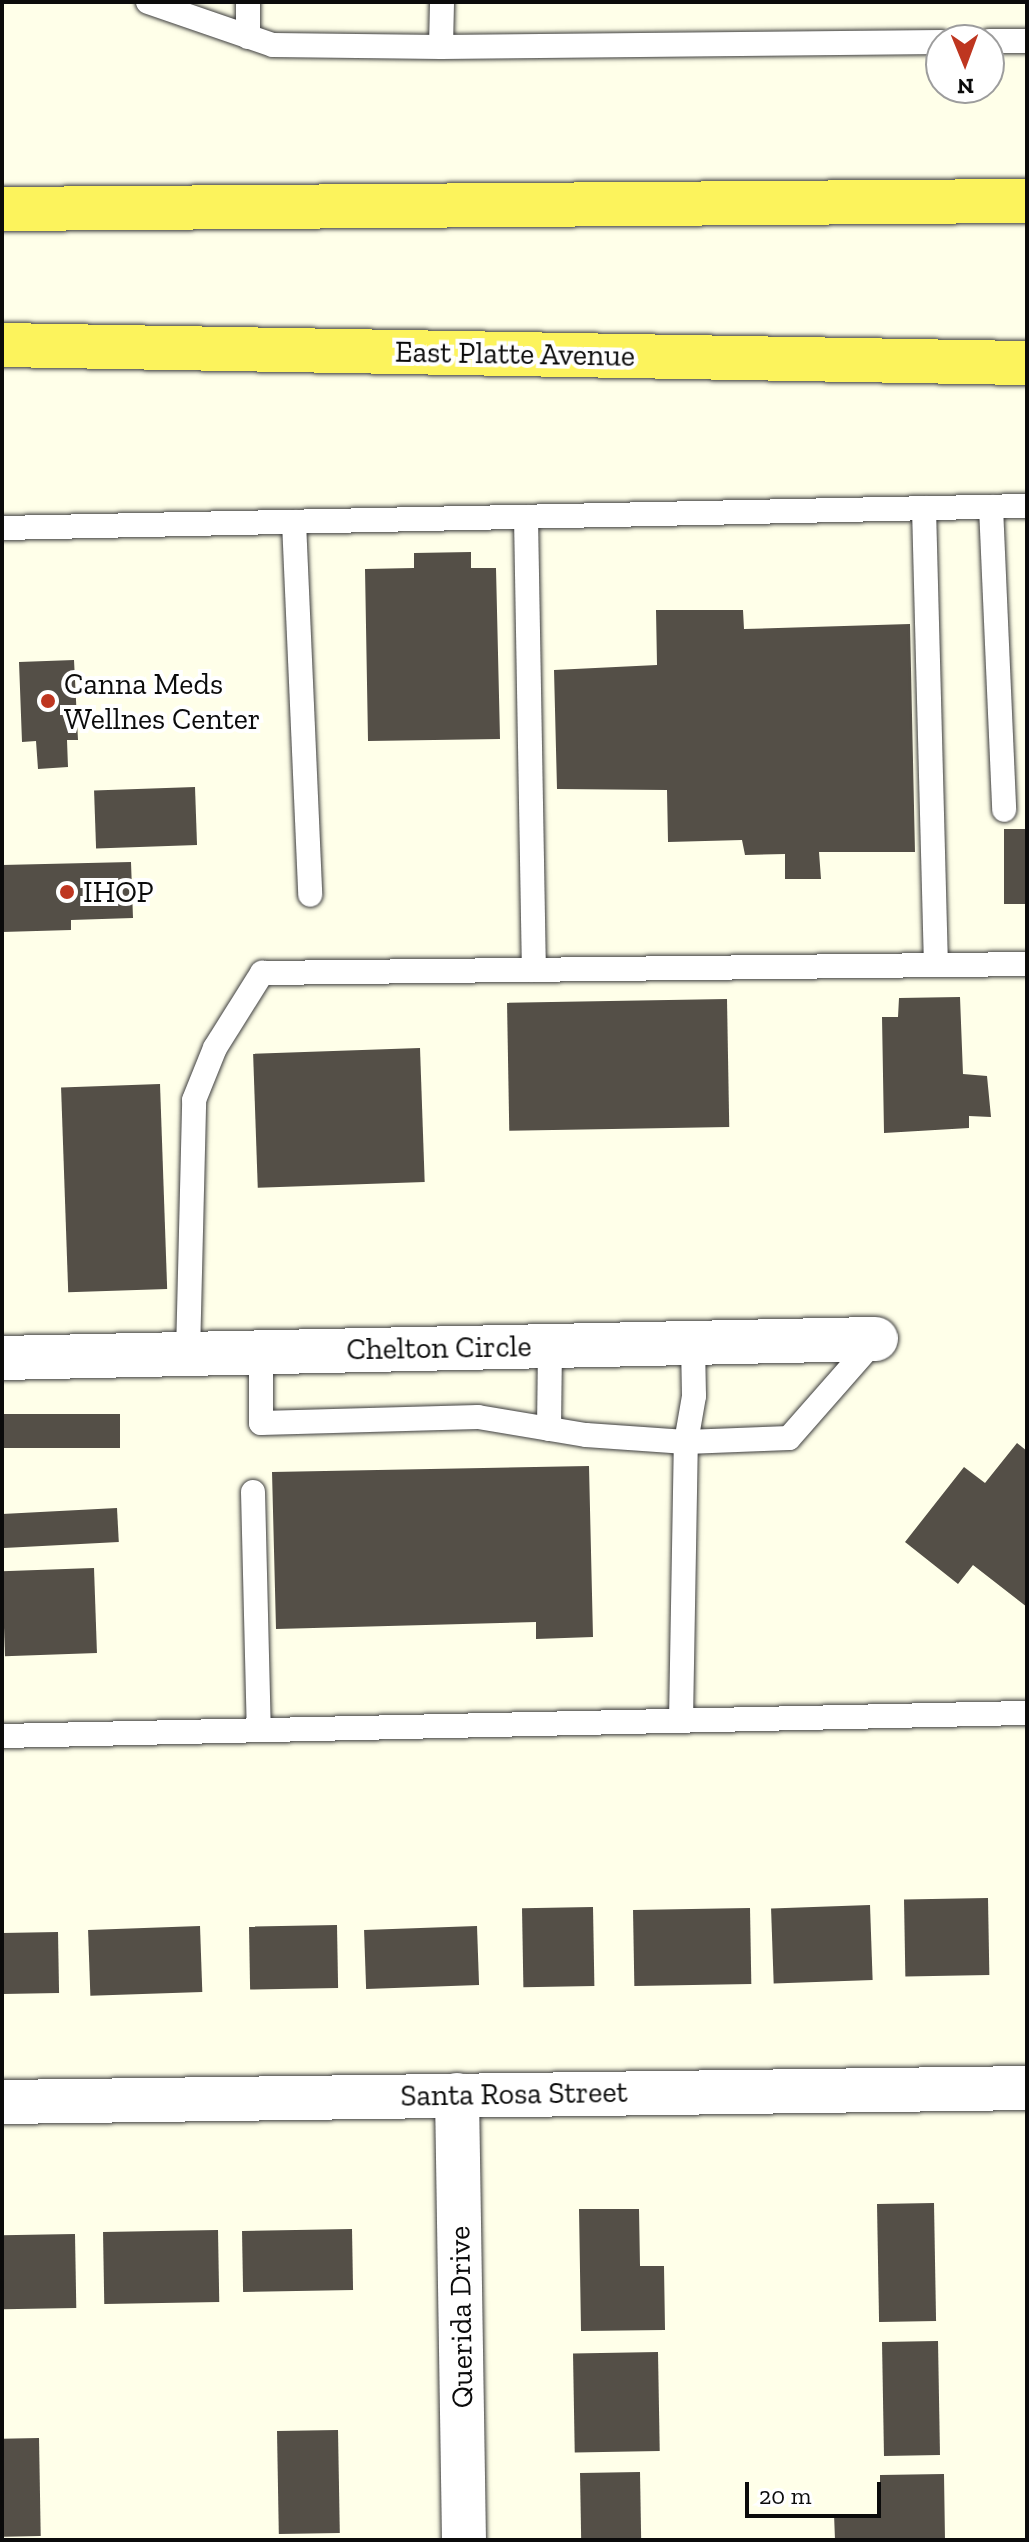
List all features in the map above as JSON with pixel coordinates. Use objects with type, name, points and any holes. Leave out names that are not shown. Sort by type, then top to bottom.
[{"type":"main road","points":[[2,209],[1027,201]]},
{"type":"main road","name":"East Platte Avenue","points":[[2,345],[1027,363]]},
{"type":"street","name":"Chelton Circle","points":[[2,1358],[876,1339]]},
{"type":"street","name":"Santa Rosa Street","points":[[2,2102],[1027,2088]]},
{"type":"street","name":"Querida Drive","points":[[457,2095],[464,2540]]},
{"type":"lane","points":[[148,2],[273,45],[441,47],[925,42]]},
{"type":"lane","points":[[248,2],[248,37]]},
{"type":"lane","points":[[441,47],[442,2]]},
{"type":"lane","points":[[1005,41],[1027,41]]},
{"type":"lane","points":[[2,528],[1027,506]]},
{"type":"lane","points":[[991,507],[1004,810]]},
{"type":"lane","points":[[924,508],[936,965]]},
{"type":"lane","points":[[526,517],[534,970]]},
{"type":"lane","points":[[294,522],[310,895]]},
{"type":"lane","points":[[188,1354],[194,1100],[221,1037],[262,973],[1027,964]]},
{"type":"lane","points":[[261,1352],[261,1423],[478,1417],[549,1429],[686,1442],[789,1438],[876,1339]]},
{"type":"lane","points":[[681,1721],[686,1442],[694,1396],[693,1343]]},
{"type":"lane","points":[[549,1429],[550,1346]]},
{"type":"lane","points":[[253,1492],[259,1730]]},
{"type":"lane","points":[[2,1736],[1027,1713]]},
{"type":"building","points":[[471,552],[471,568],[496,568],[500,739],[368,741],[365,569],[414,568],[414,553]]},
{"type":"building","points":[[656,610],[743,610],[744,629],[910,624],[915,852],[819,852],[821,879],[785,879],[785,854],[745,855],[742,840],[668,842],[667,790],[557,789],[554,670],[657,665]]},
{"type":"building","name":"Canna Meds Wellnes Center","points":[[74,660],[78,740],[67,740],[68,767],[38,769],[36,741],[22,742],[19,662]]},
{"type":"building","points":[[195,787],[197,845],[96,848],[94,791]]},
{"type":"building","points":[[1004,829],[1027,829],[1027,904],[1004,904]]},
{"type":"building","name":"IHOP","points":[[131,862],[133,918],[71,920],[71,930],[2,932],[2,865]]},
{"type":"building","points":[[960,997],[963,1074],[987,1076],[991,1117],[969,1116],[969,1128],[884,1133],[882,1017],[898,1017],[899,998]]},
{"type":"building","points":[[727,999],[729,1127],[509,1131],[507,1003]]},
{"type":"building","points":[[420,1048],[425,1182],[258,1188],[253,1054]]},
{"type":"building","points":[[160,1084],[167,1289],[68,1292],[61,1087]]},
{"type":"building","points":[[2,1414],[120,1414],[120,1448],[2,1448]]},
{"type":"building","points":[[1017,1443],[1027,1451],[1027,1607],[973,1565],[958,1584],[905,1542],[964,1467],[985,1483]]},
{"type":"building","points":[[589,1466],[593,1637],[536,1639],[536,1622],[276,1629],[272,1472]]},
{"type":"building","points":[[117,1508],[119,1542],[4,1548],[2,1514]]},
{"type":"building","points":[[94,1568],[97,1653],[5,1656],[2,1571]]},
{"type":"building","points":[[988,1898],[989,1975],[905,1976],[904,1899]]},
{"type":"building","points":[[870,1905],[873,1980],[774,1983],[771,1908]]},
{"type":"building","points":[[593,1907],[594,1986],[523,1987],[522,1908]]},
{"type":"building","points":[[750,1908],[751,1984],[634,1986],[633,1910]]},
{"type":"building","points":[[337,1925],[338,1988],[250,1990],[249,1927]]},
{"type":"building","points":[[200,1926],[202,1992],[90,1996],[88,1930]]},
{"type":"building","points":[[477,1926],[479,1985],[366,1989],[364,1930]]},
{"type":"building","points":[[58,1932],[59,1993],[3,1994],[2,1933]]},
{"type":"building","points":[[934,2203],[936,2321],[879,2322],[877,2204]]},
{"type":"building","points":[[579,2209],[639,2209],[640,2266],[664,2266],[665,2330],[581,2331]]},
{"type":"building","points":[[352,2229],[353,2290],[243,2292],[242,2231]]},
{"type":"building","points":[[218,2230],[219,2302],[104,2304],[103,2232]]},
{"type":"building","points":[[75,2234],[76,2308],[3,2309],[2,2235]]},
{"type":"building","points":[[938,2341],[940,2455],[884,2456],[882,2342]]},
{"type":"building","points":[[658,2352],[660,2451],[575,2452],[573,2353]]},
{"type":"building","points":[[338,2430],[340,2533],[279,2534],[277,2431]]},
{"type":"building","points":[[39,2438],[41,2536],[4,2537],[2,2439]]},
{"type":"building","points":[[640,2472],[641,2540],[581,2540],[580,2473]]},
{"type":"building","points":[[944,2474],[945,2540],[835,2540],[834,2514],[880,2514],[880,2475]]},
{"type":"place","name":"Canna Meds Wellnes Center","points":[[48,701]]},
{"type":"place","name":"IHOP","points":[[67,892]]}]
